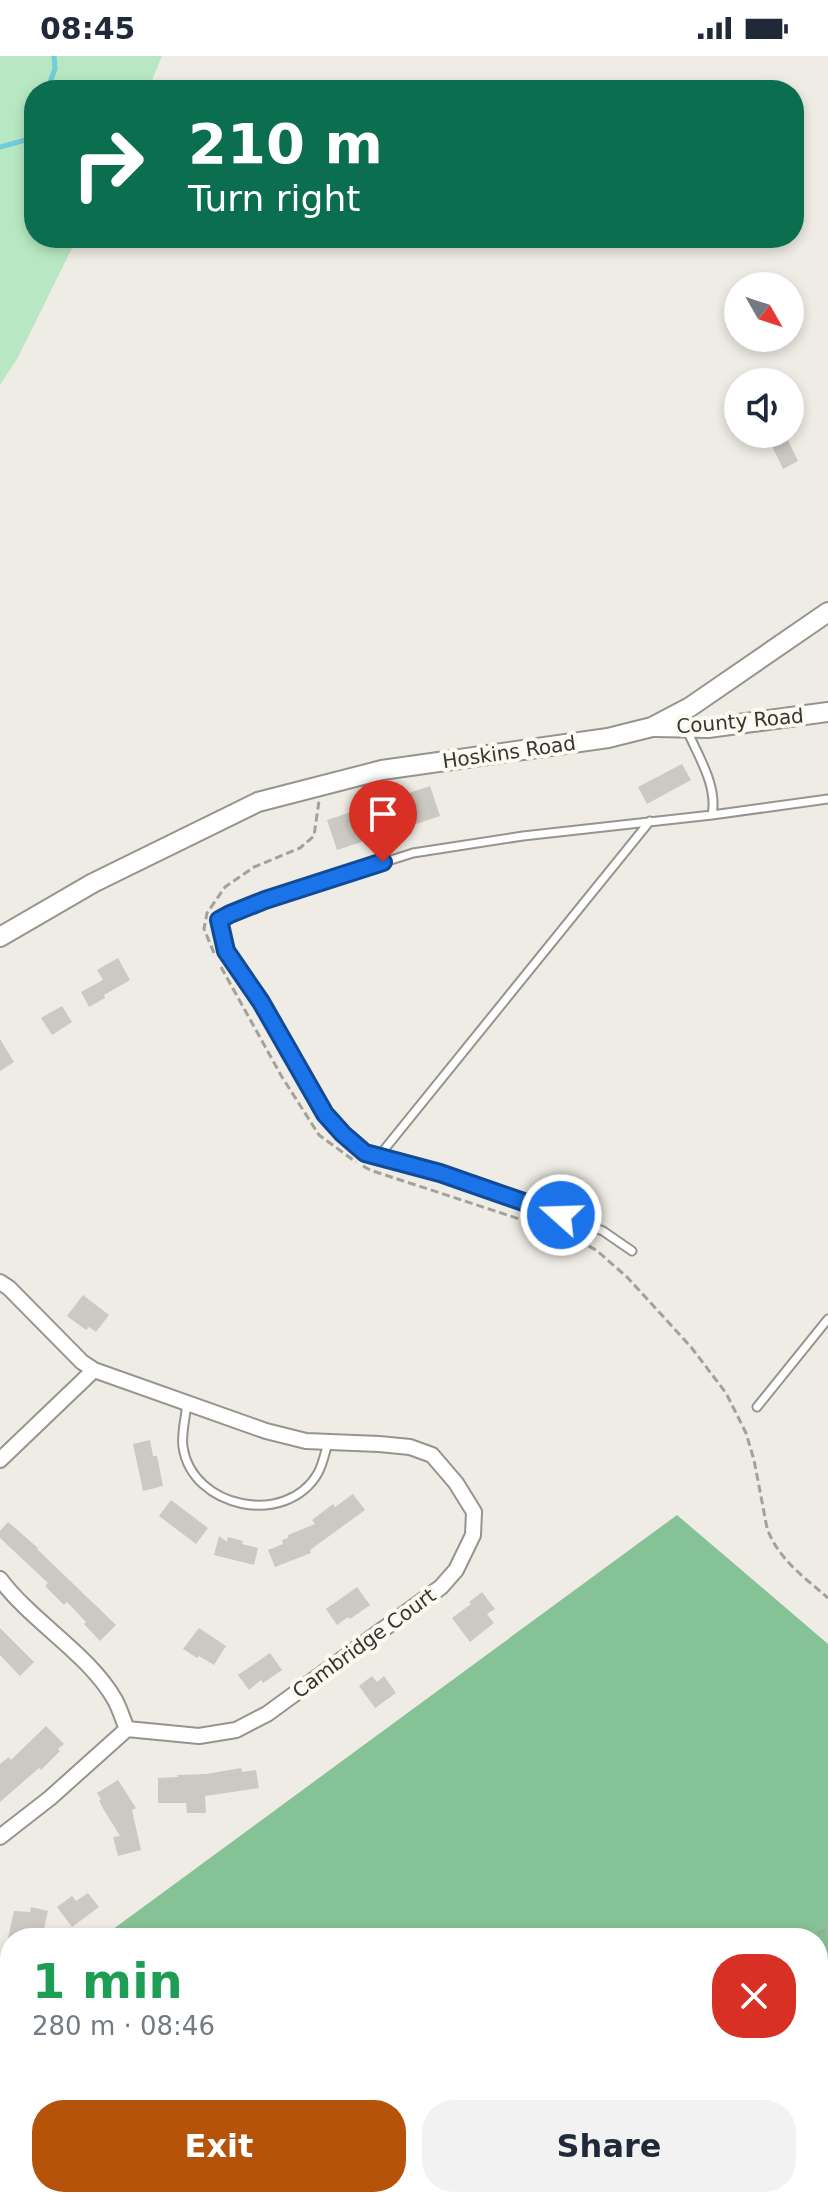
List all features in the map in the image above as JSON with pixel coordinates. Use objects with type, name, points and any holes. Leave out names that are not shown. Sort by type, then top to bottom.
[{"type":"street","name":"Hoskins Road","points":[[0,937],[107,876],[258,802],[382,770],[608,738],[652,727],[690,707],[828,612]]},
{"type":"street","name":"County Road","points":[[652,727],[708,728],[828,712]]},
{"type":"street","name":"Cambridge Court","points":[[0,1282],[94,1370],[266,1431],[306,1441],[410,1447],[432,1455],[456,1483],[474,1512],[473,1535],[456,1570],[441,1587],[267,1714],[236,1730],[199,1736],[127,1729]]},
{"type":"street","points":[[0,1460],[94,1370]]},
{"type":"street","points":[[0,1579],[13,1597],[91,1669],[115,1700],[127,1729],[50,1798],[0,1837]]},
{"type":"lane","points":[[686,728],[707,776],[714,804],[712,815]]},
{"type":"lane","points":[[632,1251],[603,1231],[578,1221],[440,1173],[365,1153],[325,1114],[261,1002],[226,951],[219,920],[265,900],[413,853],[523,836],[828,799]]},
{"type":"lane","points":[[379,1156],[650,821]]},
{"type":"lane","points":[[757,1407],[828,1319]]},
{"type":"lane","points":[[187,1402],[183,1446],[191,1467],[214,1493],[233,1501],[267,1506],[299,1493],[319,1471],[328,1443]]},
{"type":"green space","points":[[0,56],[162,56],[152,80],[24,80],[24,248],[72,248],[18,357],[0,385]]},
{"type":"green space","points":[[677,1515],[828,1644],[828,1928],[115,1928]]},
{"type":"building","points":[[773,448],[792,448],[798,461],[783,469]]},
{"type":"building","points":[[682,764],[691,780],[647,804],[638,787]]},
{"type":"building","points":[[430,786],[440,816],[337,850],[327,820]]},
{"type":"building","points":[[118,958],[130,980],[89,1007],[81,992],[103,980],[97,970]]},
{"type":"building","points":[[62,1006],[72,1022],[52,1035],[41,1018]]},
{"type":"building","points":[[0,1039],[14,1062],[0,1071]]},
{"type":"building","points":[[83,1295],[109,1315],[96,1332],[89,1327],[86,1330],[67,1316]]},
{"type":"building","points":[[150,1440],[163,1486],[143,1491],[133,1444]]},
{"type":"building","points":[[353,1494],[365,1510],[310,1550],[311,1553],[275,1567],[268,1550],[283,1544],[282,1540],[288,1535],[315,1524],[312,1520]]},
{"type":"building","points":[[171,1500],[208,1528],[196,1544],[159,1516]]},
{"type":"building","points":[[8,1522],[116,1625],[100,1641],[67,1602],[64,1605],[45,1586],[48,1583],[0,1538],[0,1531]]},
{"type":"building","points":[[219,1536],[227,1542],[228,1537],[258,1548],[254,1565],[214,1555]]},
{"type":"building","points":[[357,1587],[370,1605],[337,1625],[326,1609]]},
{"type":"building","points":[[482,1592],[495,1609],[487,1614],[494,1623],[470,1642],[452,1618]]},
{"type":"building","points":[[0,1628],[34,1662],[20,1676],[0,1655]]},
{"type":"building","points":[[199,1628],[226,1646],[214,1665],[183,1649]]},
{"type":"building","points":[[270,1653],[282,1670],[249,1690],[238,1675]]},
{"type":"building","points":[[372,1676],[377,1682],[384,1676],[396,1693],[375,1708],[359,1686]]},
{"type":"building","points":[[46,1726],[64,1744],[58,1749],[60,1751],[0,1802],[0,1764],[9,1757],[11,1760]]},
{"type":"building","points":[[241,1768],[242,1772],[256,1770],[259,1788],[205,1796],[206,1813],[187,1813],[186,1803],[158,1803],[158,1778]]},
{"type":"building","points":[[118,1780],[136,1808],[132,1810],[141,1850],[118,1856],[113,1837],[120,1836],[97,1793]]},
{"type":"building","points":[[88,1893],[99,1907],[72,1927],[57,1907],[72,1896],[76,1901]]},
{"type":"building","points":[[31,1907],[48,1911],[44,1928],[10,1928],[14,1911],[30,1912]]},
{"type":"waterway","points":[[51,80],[55,69],[54,56]]},
{"type":"waterway","points":[[0,147],[24,140]]},
{"type":"route","points":[[383,862],[265,900],[219,920],[226,951],[261,1002],[325,1114],[365,1153],[440,1173],[561,1215]]}]
